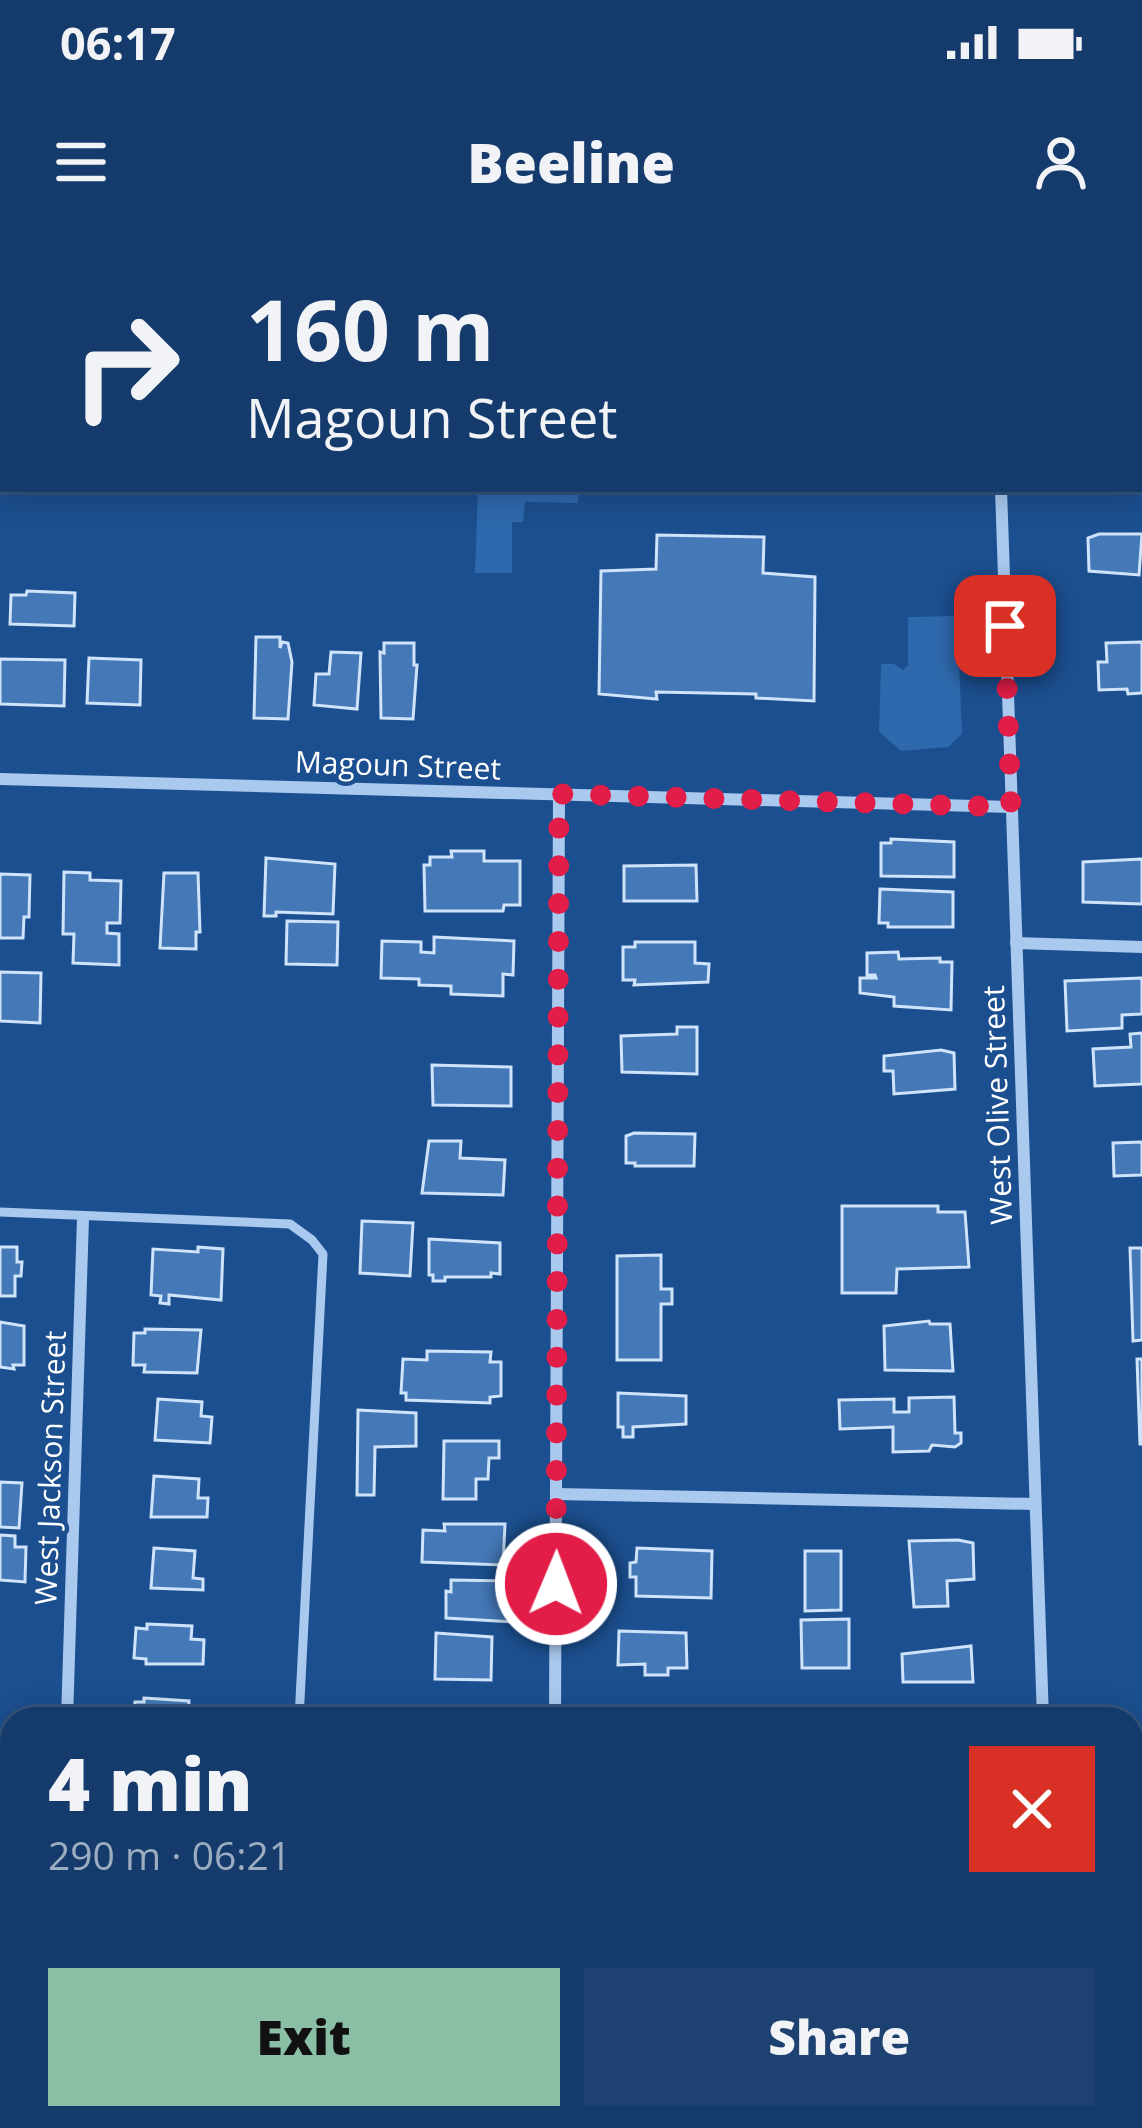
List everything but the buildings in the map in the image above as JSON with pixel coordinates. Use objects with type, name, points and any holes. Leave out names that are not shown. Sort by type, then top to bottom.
[{"type":"street","name":"West Olive Street","points":[[1001,492],[1042,1707]]},
{"type":"street","name":"Magoun Street","points":[[0,778],[1011,807]]},
{"type":"street","points":[[555,1707],[559,794]]},
{"type":"street","points":[[1016,943],[1142,947]]},
{"type":"street","name":"West Jackson Street","points":[[67,1707],[83,1218]]},
{"type":"street","points":[[557,1494],[1034,1504]]},
{"type":"lane","points":[[0,1213],[290,1224],[322,1254],[299,1707]]},
{"type":"shaded area","points":[[478,492],[579,492],[578,503],[525,502],[523,522],[512,522],[512,573],[475,573]]},
{"type":"shaded area","points":[[957,616],[962,734],[948,747],[901,751],[879,732],[881,664],[903,670],[908,665],[908,617]]},
{"type":"route","points":[[556,1584],[559,794],[1011,807],[1005,626]]}]
